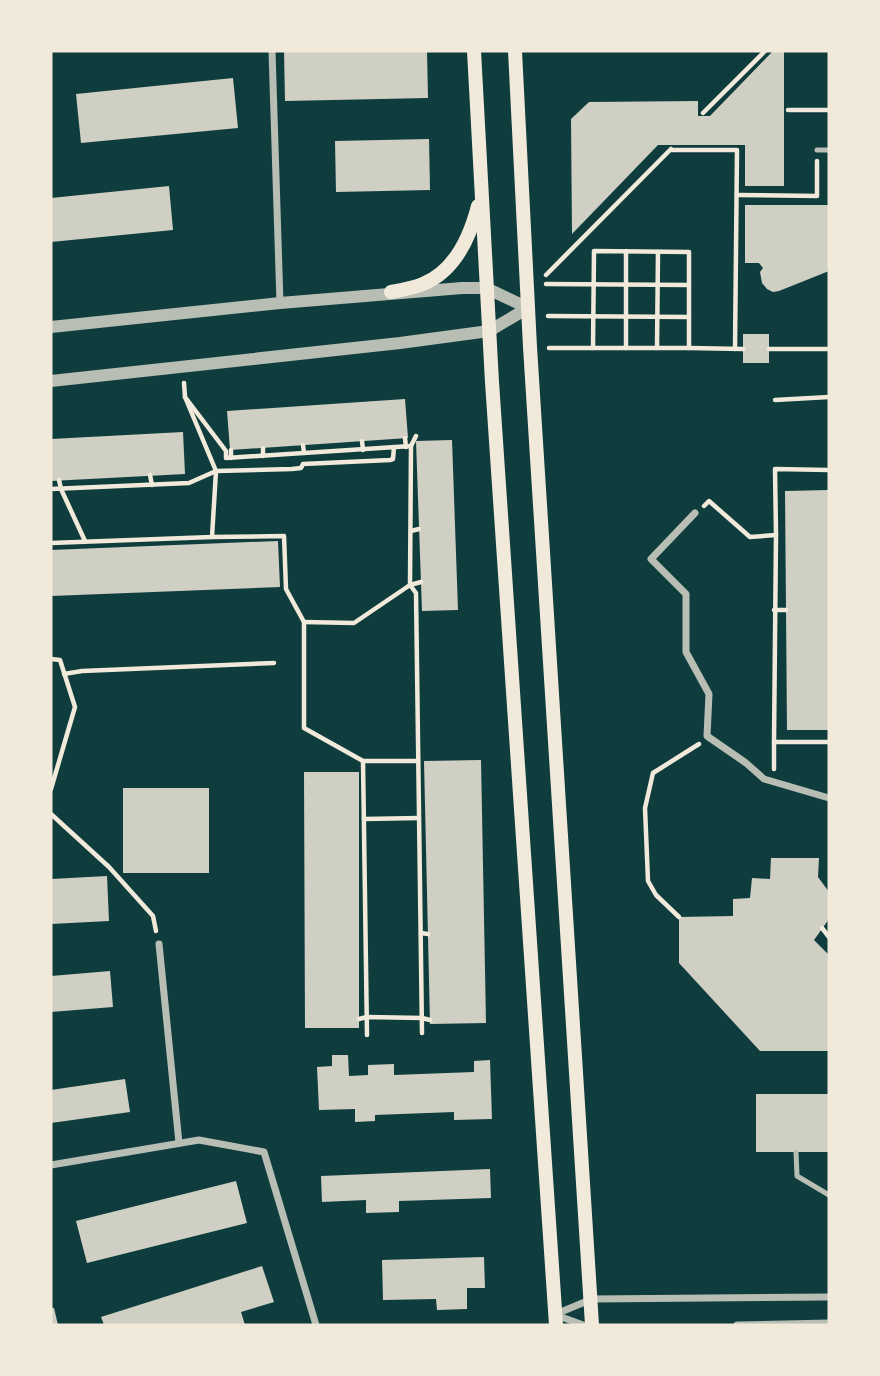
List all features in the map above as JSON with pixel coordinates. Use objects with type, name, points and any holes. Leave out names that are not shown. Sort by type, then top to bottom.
[{"type":"main road","points":[[474,51],[486,288],[556,1320]]},
{"type":"main road","points":[[515,51],[528,308],[592,1325]]},
{"type":"main road","points":[[391,292],[424,284],[455,260],[470,233],[481,195]]},
{"type":"street","points":[[272,51],[280,303]]},
{"type":"street","points":[[51,327],[391,292],[486,288],[528,308]]},
{"type":"street","points":[[51,381],[387,345],[489,331],[528,308]]},
{"type":"street","points":[[695,513],[651,559],[686,594],[686,652],[709,694],[708,736],[764,779],[829,798]]},
{"type":"street","points":[[159,944],[179,1143]]},
{"type":"street","points":[[51,1164],[199,1140],[264,1152],[316,1325]]},
{"type":"street","points":[[556,1320],[592,1299],[829,1297]]},
{"type":"street","points":[[556,1320],[583,1325]]},
{"type":"street","points":[[737,1325],[829,1324]]},
{"type":"lane","points":[[817,150],[829,149]]},
{"type":"lane","points":[[796,1152],[797,1176],[829,1195]]},
{"type":"path","points":[[703,113],[765,51]]},
{"type":"path","points":[[788,110],[829,110]]},
{"type":"path","points":[[546,275],[672,148],[737,150],[735,348]]},
{"type":"path","points":[[737,195],[817,196],[817,150]]},
{"type":"path","points":[[593,348],[594,251],[689,251],[689,348]]},
{"type":"path","points":[[626,251],[626,348]]},
{"type":"path","points":[[657,348],[658,251]]},
{"type":"path","points":[[546,285],[689,285]]},
{"type":"path","points":[[548,316],[689,317]]},
{"type":"path","points":[[549,348],[743,349]]},
{"type":"path","points":[[769,349],[829,349]]},
{"type":"path","points":[[212,537],[216,471],[185,397],[226,451],[226,458],[263,456],[390,460],[393,459],[394,447]]},
{"type":"path","points":[[775,400],[829,397]]},
{"type":"path","points":[[411,449],[416,436]]},
{"type":"path","points":[[405,438],[411,449],[414,479],[411,584],[416,593],[422,1033]]},
{"type":"path","points":[[362,441],[363,450]]},
{"type":"path","points":[[51,489],[189,483],[216,471],[301,468],[303,445]]},
{"type":"path","points":[[303,459],[394,447],[411,449]]},
{"type":"path","points":[[263,448],[263,456]]},
{"type":"path","points":[[231,450],[231,458]]},
{"type":"path","points":[[774,782],[775,469],[829,470]]},
{"type":"path","points":[[150,475],[152,485]]},
{"type":"path","points":[[59,480],[85,541]]},
{"type":"path","points":[[695,513],[709,501],[750,537],[776,535]]},
{"type":"path","points":[[411,531],[419,529]]},
{"type":"path","points":[[51,543],[192,541],[212,537],[272,539],[284,536],[286,589],[304,622],[304,728],[363,761],[420,765]]},
{"type":"path","points":[[98,541],[98,548]]},
{"type":"path","points":[[58,542],[58,549]]},
{"type":"path","points":[[304,622],[354,623],[411,584],[421,582]]},
{"type":"path","points":[[774,610],[786,610]]},
{"type":"path","points":[[51,659],[60,660],[75,706],[51,789]]},
{"type":"path","points":[[64,674],[274,663]]},
{"type":"path","points":[[679,917],[656,895],[648,881],[645,808],[653,773],[708,736]]},
{"type":"path","points":[[774,742],[829,742]]},
{"type":"path","points":[[363,761],[362,930],[367,1035]]},
{"type":"path","points":[[419,800],[425,799]]},
{"type":"path","points":[[51,814],[109,867],[153,916],[159,944]]},
{"type":"path","points":[[364,819],[419,818]]},
{"type":"path","points":[[419,854],[426,853]]},
{"type":"path","points":[[822,928],[829,937]]},
{"type":"path","points":[[421,933],[428,934]]},
{"type":"path","points":[[359,1019],[367,1017],[429,1020]]},
{"type":"building","points":[[284,51],[427,51],[428,98],[285,101]]},
{"type":"building","points":[[773,51],[784,51],[784,186],[745,186],[745,145],[658,145],[572,234],[571,119],[589,102],[698,101],[698,116],[710,116]]},
{"type":"building","points":[[233,78],[238,128],[81,143],[76,94]]},
{"type":"building","points":[[429,139],[430,190],[336,192],[335,141]]},
{"type":"building","points":[[169,186],[173,230],[51,242],[51,198]]},
{"type":"building","points":[[745,205],[829,205],[829,271],[779,291],[767,289],[762,283],[760,272],[763,268],[759,263],[745,263]]},
{"type":"building","points":[[743,334],[769,334],[769,363],[743,363]]},
{"type":"building","points":[[405,399],[408,438],[230,450],[227,411]]},
{"type":"building","points":[[183,432],[185,474],[51,481],[51,439]]},
{"type":"building","points":[[452,440],[458,610],[422,611],[416,441]]},
{"type":"building","points":[[829,490],[829,730],[787,730],[785,491]]},
{"type":"building","points":[[278,541],[280,587],[51,596],[51,550]]},
{"type":"building","points":[[481,760],[486,1023],[430,1024],[424,761]]},
{"type":"building","points":[[304,772],[359,772],[359,1028],[305,1028]]},
{"type":"building","points":[[123,788],[209,788],[209,873],[123,873]]},
{"type":"building","points":[[771,858],[819,858],[818,877],[829,892],[829,919],[814,940],[829,955],[829,1051],[760,1051],[679,963],[679,917],[733,916],[733,899],[750,898],[752,878],[770,879]]},
{"type":"building","points":[[107,876],[109,921],[51,924],[51,879]]},
{"type":"building","points":[[110,971],[113,1007],[51,1012],[51,976]]},
{"type":"building","points":[[332,1055],[348,1055],[349,1076],[368,1075],[368,1065],[394,1064],[394,1075],[474,1072],[474,1061],[490,1060],[492,1119],[454,1120],[454,1112],[375,1115],[375,1121],[355,1122],[355,1109],[319,1110],[317,1067],[332,1066]]},
{"type":"building","points":[[125,1079],[130,1112],[51,1123],[51,1090]]},
{"type":"building","points":[[756,1094],[829,1094],[829,1152],[756,1152]]},
{"type":"building","points":[[490,1169],[491,1198],[399,1201],[399,1212],[366,1213],[366,1200],[322,1202],[321,1176]]},
{"type":"building","points":[[236,1181],[247,1223],[87,1263],[76,1221]]},
{"type":"building","points":[[484,1257],[485,1288],[467,1288],[467,1309],[437,1310],[436,1299],[383,1300],[382,1260]]},
{"type":"building","points":[[262,1266],[274,1302],[241,1312],[245,1325],[104,1325],[101,1317]]},
{"type":"building","points":[[51,1308],[54,1308],[58,1325],[51,1325]]}]
